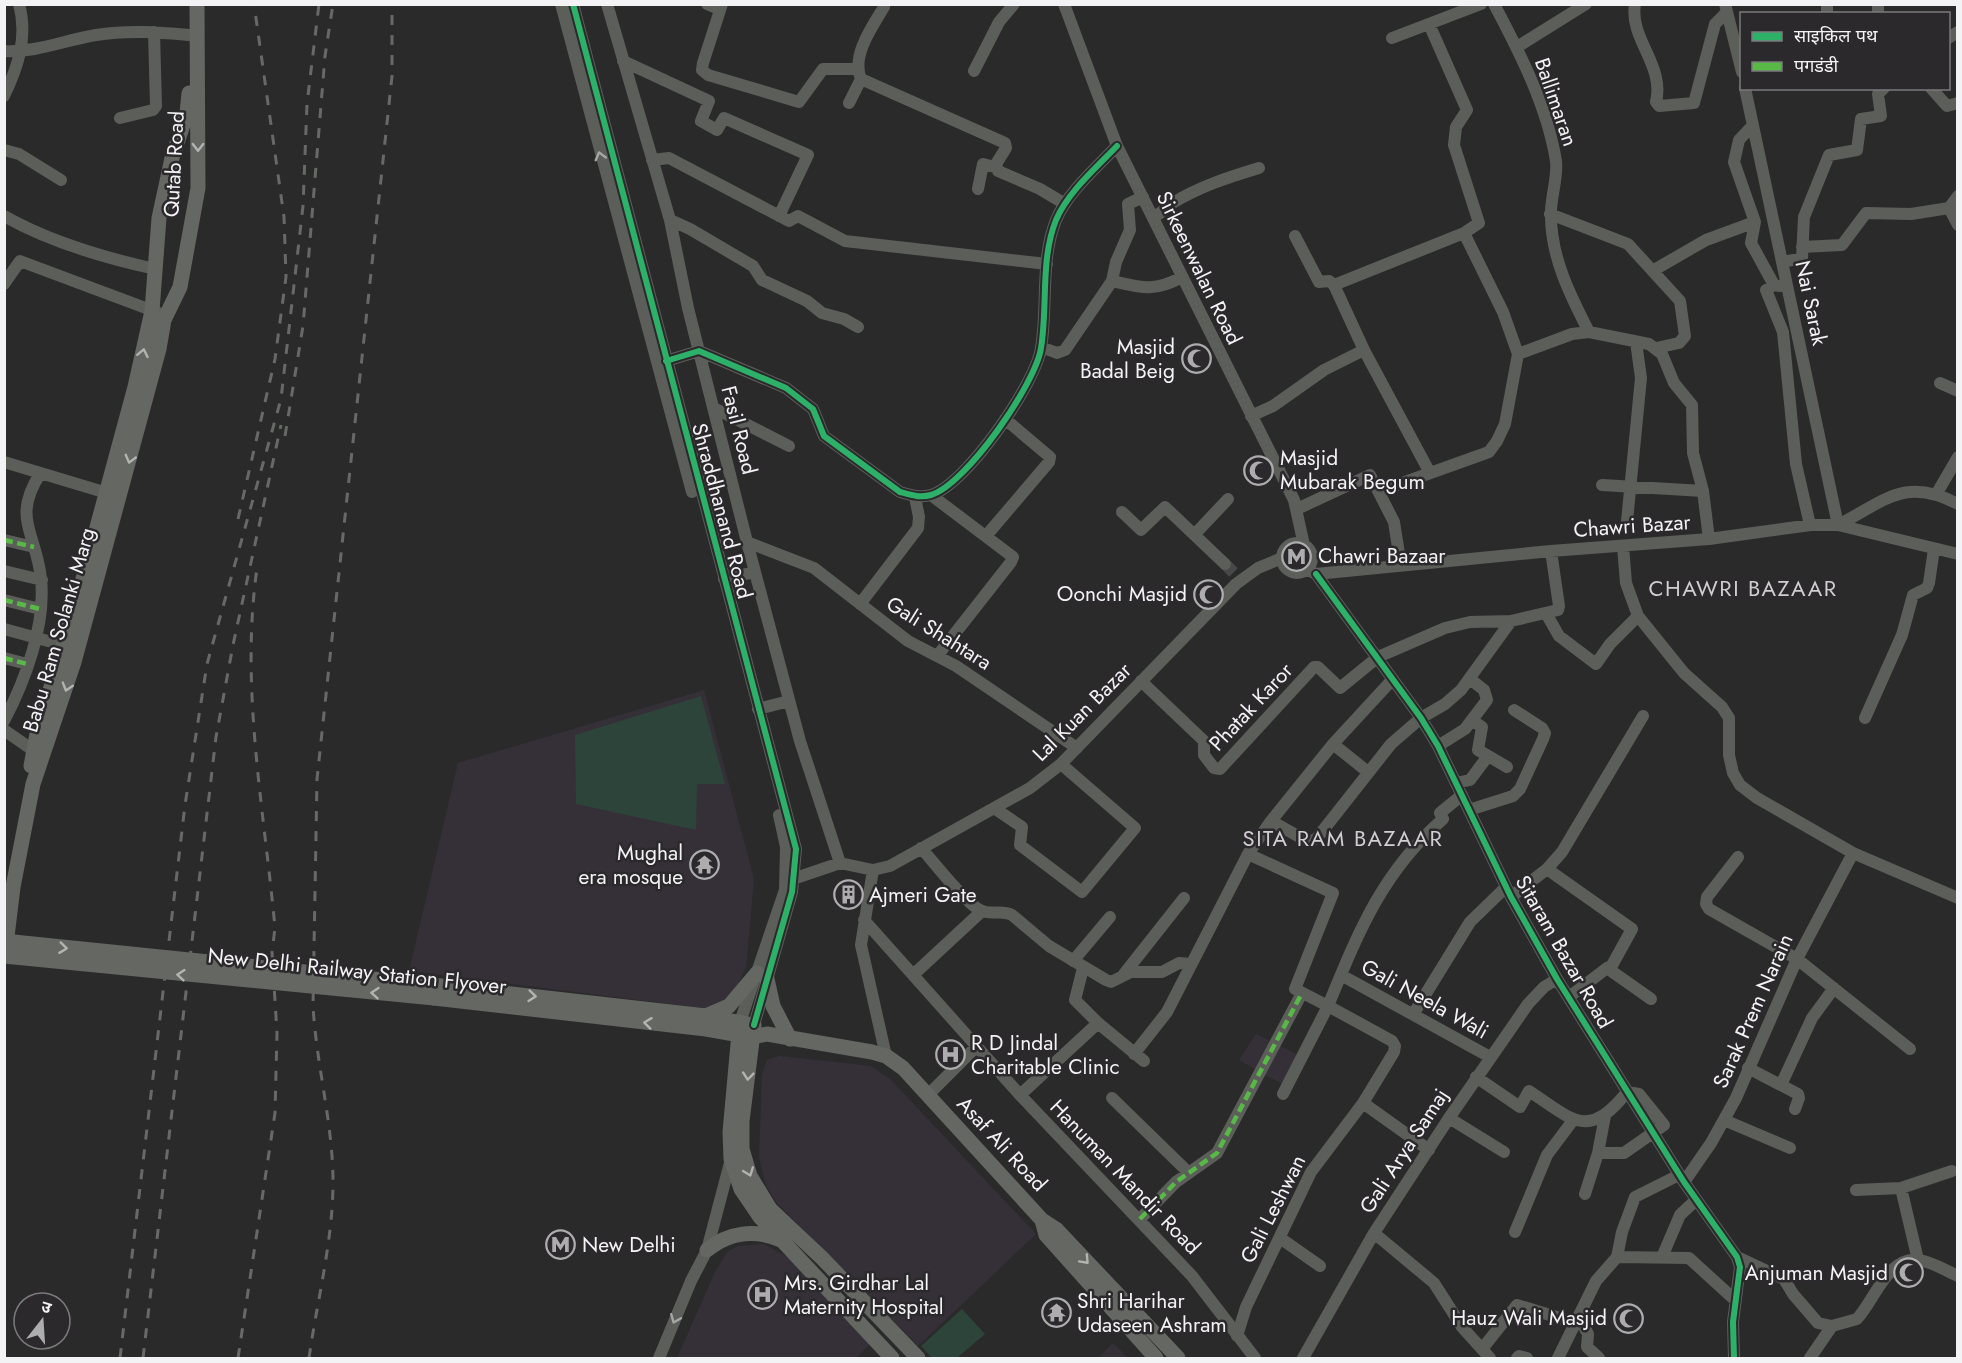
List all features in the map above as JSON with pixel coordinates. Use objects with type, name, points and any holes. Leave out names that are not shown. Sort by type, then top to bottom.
[{"type":"main road","name":"Qutab Road","points":[[161,316],[180,287],[198,188],[189,4]]},
{"type":"main road","name":"Qutab Road","points":[[161,316],[155,269],[159,218],[193,102],[198,4]]},
{"type":"main road","name":"Babu Ram Solanki Marg","points":[[4,955],[7,913],[39,754],[37,734],[71,648],[161,316]]},
{"type":"main road","name":"Babu Ram Solanki Marg","points":[[86,592],[107,493],[130,434]]},
{"type":"main road","name":"Babu Ram Solanki Marg","points":[[4,877],[39,754]]},
{"type":"main road","name":"New Delhi Railway Station Flyover","points":[[4,941],[706,1023],[750,1031]]},
{"type":"main road","name":"New Delhi Railway Station Flyover","points":[[4,955],[433,992]]},
{"type":"main road","points":[[790,1039],[773,1006],[762,976],[706,1023],[732,1053],[734,1067],[731,1159],[745,1197],[892,1359]]},
{"type":"main road","points":[[734,1067],[750,1031]]},
{"type":"main road","points":[[750,1031],[741,1131],[742,1149],[750,1176],[770,1209],[822,1258],[918,1359]]},
{"type":"main road","name":"Asaf Ali Road","points":[[750,1031],[886,1056],[903,1068],[1042,1220],[1056,1229],[1178,1359]]},
{"type":"main road","name":"Asaf Ali Road","points":[[1042,1220],[1046,1235],[1156,1359]]},
{"type":"main road","points":[[706,1250],[723,1239],[747,1233],[772,1236],[784,1242]]},
{"type":"street","points":[[4,96],[21,52],[23,19],[19,4]]},
{"type":"street","name":"Shraddhanand Road","points":[[561,4],[666,361],[796,849],[789,881]]},
{"type":"street","name":"Shraddhanand Road","points":[[573,4],[598,125],[777,801],[786,847],[792,892],[762,976],[750,1031]]},
{"type":"street","name":"Fasil Road","points":[[607,4],[670,220],[699,351],[789,701],[840,863]]},
{"type":"street","points":[[707,4],[721,7],[703,63],[702,70],[708,75],[799,102],[823,69],[859,74],[1005,143],[1006,148],[995,168]]},
{"type":"street","points":[[974,71],[999,22],[1014,4]]},
{"type":"street","name":"Sirkeenwalan Road","points":[[1064,4],[1117,146],[1297,509],[1304,545]]},
{"type":"street","points":[[1392,38],[1481,4]]},
{"type":"street","name":"Ballimaran","points":[[1494,4],[1517,47],[1541,108],[1555,159],[1550,214],[1552,237],[1570,294],[1589,332]]},
{"type":"street","points":[[1635,4],[1636,28],[1657,74],[1659,90],[1656,102],[1659,106],[1694,104],[1715,24],[1726,9]]},
{"type":"street","points":[[849,103],[859,74],[862,50],[884,5]]},
{"type":"street","points":[[1517,47],[1585,5]]},
{"type":"street","points":[[1726,9],[1739,48]]},
{"type":"street","points":[[1334,285],[1478,226],[1480,220],[1460,169],[1454,145],[1456,127],[1468,112],[1429,24]]},
{"type":"street","points":[[120,117],[153,110],[156,106],[154,32]]},
{"type":"street","points":[[4,51],[21,52],[93,35],[154,32],[189,35]]},
{"type":"street","points":[[623,61],[709,101],[700,121],[717,129],[723,118],[808,155],[779,216]]},
{"type":"street","name":"Nai Sarak","points":[[1745,90],[1838,525]]},
{"type":"street","points":[[1783,262],[1800,259],[1804,217],[1827,159],[1834,152],[1857,150],[1861,118],[1881,115],[1880,90]]},
{"type":"street","points":[[1933,90],[1947,106],[1958,103]]},
{"type":"street","points":[[1753,125],[1739,140],[1734,162],[1755,222],[1751,243],[1774,285]]},
{"type":"street","points":[[666,361],[699,351],[755,374],[803,399],[813,409],[824,436],[900,492],[915,497],[931,495],[947,488],[976,457],[1005,419],[1036,369],[1041,347],[1050,240],[1065,204],[1117,146]]},
{"type":"street","points":[[4,150],[19,154],[61,180]]},
{"type":"street","points":[[652,160],[669,158],[779,216],[789,220],[798,216],[845,241],[1047,264]]},
{"type":"street","points":[[978,189],[983,164],[1065,204]]},
{"type":"street","points":[[1153,218],[1163,213],[1170,205],[1219,181],[1259,168]]},
{"type":"street","points":[[1802,247],[1842,245],[1866,213],[1911,214],[1950,208],[1958,196]]},
{"type":"street","points":[[1041,347],[1057,353],[1065,350],[1112,281],[1116,262],[1130,230],[1128,204],[1143,197]]},
{"type":"street","points":[[1950,208],[1958,225]]},
{"type":"street","points":[[1550,214],[1622,240],[1654,270],[1680,301],[1686,328],[1683,341],[1656,348]]},
{"type":"street","points":[[4,216],[71,244],[155,269]]},
{"type":"street","points":[[670,220],[690,229],[753,266],[762,280],[807,301],[822,313],[844,319],[858,327]]},
{"type":"street","points":[[1654,270],[1706,240],[1755,222]]},
{"type":"street","points":[[1380,491],[1489,452],[1505,424],[1518,354],[1503,312],[1464,233]]},
{"type":"street","points":[[1295,236],[1319,282],[1329,281],[1334,285],[1364,350],[1430,473]]},
{"type":"street","points":[[4,284],[20,261],[161,316]]},
{"type":"street","points":[[1112,281],[1147,289],[1166,286],[1182,277]]},
{"type":"street","points":[[1788,287],[1774,285],[1766,290],[1783,332],[1796,464],[1810,525]]},
{"type":"street","points":[[1518,354],[1562,337],[1589,332],[1656,348],[1662,354],[1674,382],[1692,405],[1693,453],[1703,491],[1709,539]]},
{"type":"street","points":[[1627,521],[1641,378],[1636,342]]},
{"type":"street","points":[[1251,416],[1273,406],[1324,370],[1364,350]]},
{"type":"street","points":[[1940,383],[1958,392]]},
{"type":"street","points":[[714,408],[789,446]]},
{"type":"street","points":[[986,536],[1049,462],[1050,457],[1005,419]]},
{"type":"street","points":[[1937,493],[1958,457]]},
{"type":"street","points":[[4,462],[107,493]]},
{"type":"street","points":[[4,721],[27,664],[40,609],[42,580],[25,506],[30,490],[40,474]]},
{"type":"street","points":[[1297,509],[1367,475],[1372,476],[1394,522],[1401,566]]},
{"type":"street","points":[[1602,485],[1703,491]]},
{"type":"street","points":[[1838,525],[1907,491],[1937,493],[1958,504]]},
{"type":"street","points":[[931,495],[1013,557],[938,655]]},
{"type":"street","points":[[860,604],[918,528],[919,517],[915,497]]},
{"type":"street","points":[[1195,534],[1228,499]]},
{"type":"street","points":[[1122,512],[1142,530],[1165,507],[1225,564]]},
{"type":"street","name":"Chawri Bazar","points":[[1311,572],[1709,539],[1810,525],[1838,525],[1958,554]]},
{"type":"street","points":[[4,540],[34,547]]},
{"type":"street","name":"Gali Shahtara","points":[[747,542],[814,568],[908,641],[938,655],[1077,748]]},
{"type":"street","points":[[1289,545],[1304,545],[1312,558],[1311,572],[1289,571],[1282,558],[1289,545]]},
{"type":"street","points":[[1623,546],[1626,583],[1638,616],[1684,673],[1722,708],[1729,718],[1730,755],[1733,773],[1740,785],[1757,798],[1853,853],[1958,898]]},
{"type":"street","points":[[1865,718],[1898,643],[1913,595],[1927,588],[1934,549]]},
{"type":"street","points":[[1378,657],[1444,628],[1470,622],[1511,621],[1546,615],[1558,610],[1551,551]]},
{"type":"street","name":"Lal Kuan Bazar","points":[[873,870],[890,866],[1030,788],[1061,764],[1077,748],[1238,577],[1282,558]]},
{"type":"street","points":[[4,571],[42,580]]},
{"type":"street","points":[[723,579],[755,572]]},
{"type":"street","name":"Sitaram Bazar Road","points":[[1311,572],[1378,657],[1438,746],[1508,892],[1557,979],[1682,1179],[1737,1257]]},
{"type":"street","points":[[4,600],[40,609]]},
{"type":"street","points":[[1546,615],[1559,636],[1596,664],[1610,644],[1638,616]]},
{"type":"street","points":[[1271,821],[1311,841],[1317,838],[1368,772],[1420,718],[1445,704],[1470,679],[1511,621]]},
{"type":"street","points":[[4,629],[71,648]]},
{"type":"street","name":"Phatak Karor","points":[[1141,681],[1204,741],[1205,758],[1217,769],[1314,667],[1318,667],[1340,688],[1378,657]]},
{"type":"street","points":[[4,658],[27,664]]},
{"type":"street","points":[[1438,746],[1473,720],[1487,695],[1470,679]]},
{"type":"street","points":[[1110,917],[1078,965],[1075,1000],[1139,1058],[1167,1012],[1248,854],[1271,821],[1333,744],[1392,680]]},
{"type":"street","points":[[758,709],[789,701]]},
{"type":"street","points":[[1469,810],[1513,796],[1520,789],[1543,739],[1545,733],[1542,728],[1514,710]]},
{"type":"street","points":[[1414,1013],[1470,922],[1508,892],[1547,869],[1574,835],[1643,716]]},
{"type":"street","points":[[1473,720],[1483,730],[1477,747],[1507,767]]},
{"type":"street","points":[[4,730],[39,754]]},
{"type":"street","points":[[1333,744],[1368,772]]},
{"type":"street","points":[[1456,783],[1470,780],[1488,756]]},
{"type":"street","points":[[994,808],[1022,827],[1020,845],[1082,892],[1135,828],[1061,764]]},
{"type":"street","points":[[1283,1094],[1328,1006],[1390,875],[1416,842],[1443,819],[1440,813],[1462,795]]},
{"type":"street","points":[[921,848],[982,911],[991,914],[1006,912],[1012,915],[1049,946],[1078,965],[1111,982],[1124,974],[1184,898]]},
{"type":"street","name":"Sarak Prem Narain","points":[[1682,1179],[1724,1120],[1797,959],[1853,853]]},
{"type":"street","points":[[1140,1219],[1164,1191],[1217,1153],[1229,1135],[1298,991],[1333,893],[1248,854]]},
{"type":"street","points":[[1738,857],[1707,897],[1706,904],[1709,909],[1797,959],[1910,1049]]},
{"type":"street","points":[[789,881],[840,863],[873,870],[861,945],[886,1056]]},
{"type":"street","points":[[1547,869],[1632,929],[1610,969]]},
{"type":"street","points":[[913,975],[982,911]]},
{"type":"street","name":"Hanuman Mandir Road","points":[[864,920],[1020,1095],[1192,1276],[1255,1359]]},
{"type":"street","points":[[1124,974],[1162,972],[1179,963],[1191,964]]},
{"type":"street","points":[[1569,997],[1604,969],[1610,969],[1651,999]]},
{"type":"street","name":"Gali Neela Wali","points":[[1341,975],[1414,1013],[1490,1057]]},
{"type":"street","name":"Gali Arya Samaj","points":[[1303,1359],[1374,1233],[1476,1077],[1528,1004],[1544,987],[1557,979]]},
{"type":"street","points":[[1781,1085],[1812,1018],[1834,988]]},
{"type":"street","points":[[1298,991],[1328,1006]]},
{"type":"street","name":"Gali Leshwan","points":[[1236,1335],[1246,1307],[1311,1172],[1363,1103],[1395,1046],[1392,1041],[1328,1006]]},
{"type":"street","points":[[1020,1095],[1098,1023]]},
{"type":"street","points":[[928,1095],[977,1046]]},
{"type":"street","points":[[1748,1068],[1799,1096],[1795,1109]]},
{"type":"street","points":[[1476,1077],[1520,1107],[1529,1091],[1574,1119],[1591,1122],[1605,1116],[1627,1092]]},
{"type":"street","points":[[1112,1098],[1189,1173]]},
{"type":"street","points":[[1363,1103],[1429,1150]]},
{"type":"street","points":[[1585,1194],[1598,1153],[1605,1116]]},
{"type":"street","points":[[1449,1118],[1504,1152]]},
{"type":"street","points":[[1515,1232],[1547,1155],[1574,1119]]},
{"type":"street","points":[[1724,1120],[1790,1148]]},
{"type":"street","points":[[1598,1153],[1624,1153],[1654,1132]]},
{"type":"street","points":[[659,1359],[684,1296],[706,1250],[731,1159]]},
{"type":"street","points":[[1856,1190],[1901,1188],[1952,1171]]},
{"type":"street","points":[[1558,1359],[1574,1322],[1596,1281],[1617,1257],[1622,1232],[1635,1197],[1682,1179]]},
{"type":"street","points":[[1901,1188],[1918,1260]]},
{"type":"street","points":[[1662,1257],[1680,1215],[1696,1200]]},
{"type":"street","points":[[1374,1233],[1434,1283],[1462,1327],[1486,1354],[1517,1305],[1587,1328],[1587,1347],[1599,1359]]},
{"type":"street","points":[[1280,1238],[1320,1266]]},
{"type":"street","points":[[1617,1257],[1689,1258],[1735,1300]]},
{"type":"street","points":[[1737,1257],[1784,1279],[1818,1323],[1832,1326],[1857,1319],[1891,1270],[1904,1261],[1918,1260],[1958,1276]]},
{"type":"street","points":[[1734,1359],[1735,1300],[1740,1282],[1737,1257]]},
{"type":"street","points":[[1810,1359],[1832,1326]]},
{"type":"street","points":[[1517,1359],[1520,1356],[1527,1359]]},
{"type":"shaded area","points":[[704,690],[754,879],[746,967],[735,992],[710,1009],[409,971],[458,763]]},
{"type":"shaded area","points":[[1256,1034],[1274,1043],[1260,1072],[1239,1060]]},
{"type":"shaded area","points":[[1278,1045],[1301,1056],[1285,1085],[1263,1074]]},
{"type":"shaded area","points":[[779,1056],[871,1066],[891,1080],[1036,1234],[918,1346],[776,1202],[766,1185],[759,1158],[762,1075],[767,1060]]},
{"type":"shaded area","name":"Mrs. Girdhar Lal Maternity Hospital","points":[[764,1244],[786,1256],[871,1343],[856,1358],[677,1358],[715,1272],[727,1252],[738,1246]]},
{"type":"shaded area","points":[[1113,1343],[1128,1358],[1098,1358]]},
{"type":"green space","points":[[701,696],[725,784],[697,784],[696,830],[576,804],[575,735]]},
{"type":"green space","points":[[962,1309],[985,1334],[957,1358],[932,1358],[921,1346]]},
{"type":"tunnel","points":[[1225,564],[1236,575]]},
{"type":"railway","points":[[238,519],[275,359],[286,277],[284,217],[254,4]]},
{"type":"railway","points":[[120,1358],[185,805],[207,664],[281,399],[303,206],[307,104],[319,4]]},
{"type":"railway","points":[[285,436],[303,326],[325,56],[333,4]]},
{"type":"railway","points":[[309,1358],[328,1249],[333,1182],[330,1138],[313,1005],[317,779],[392,76],[392,4]]},
{"type":"railway","points":[[143,1358],[216,737],[233,645],[281,425]]},
{"type":"railway","points":[[238,1358],[275,1113],[277,1033],[272,952],[275,928],[252,703],[252,613],[257,568]]},
{"type":"marked path","points":[[4,540],[34,547]]},
{"type":"marked path","points":[[4,600],[40,609]]},
{"type":"marked path","points":[[4,658],[27,664]]},
{"type":"marked path","points":[[1140,1219],[1176,1182],[1217,1153],[1302,993]]},
{"type":"cycle path","points":[[573,4],[796,849],[792,892],[754,1025]]},
{"type":"cycle path","points":[[666,361],[699,351],[786,388],[813,409],[824,436],[900,492],[919,496],[931,495],[946,487],[980,453],[1027,384],[1041,348],[1046,267],[1056,220],[1075,190],[1117,146]]},
{"type":"cycle path","points":[[1316,574],[1421,718],[1438,746],[1511,897],[1557,979],[1684,1182],[1737,1257],[1740,1267],[1733,1322],[1734,1358]]},
{"type":"place","name":"Masjid Badal Beig","points":[[1196,359]]},
{"type":"place","name":"Masjid Mubarak Begum","points":[[1259,470]]},
{"type":"place","name":"Chawri Bazaar","points":[[1297,556]]},
{"type":"place","name":"Oonchi Masjid","points":[[1208,594]]},
{"type":"place","name":"Mughal era mosque","points":[[704,865]]},
{"type":"place","name":"Ajmeri Gate","points":[[848,895]]},
{"type":"place","name":"R D Jindal Charitable Clinic","points":[[950,1055]]},
{"type":"place","name":"New Delhi","points":[[561,1245]]},
{"type":"place","name":"Anjuman Masjid","points":[[1909,1273]]},
{"type":"place","name":"Mrs. Girdhar Lal Maternity Hospital","points":[[763,1295]]},
{"type":"place","name":"Shri Harihar Udaseen Ashram","points":[[1056,1313]]},
{"type":"place","name":"Hauz Wali Masjid","points":[[1628,1318]]},
{"type":"district","name":"CHAWRI BAZAAR","points":[[1743,588]]},
{"type":"district","name":"SITA RAM BAZAAR","points":[[1343,838]]}]
